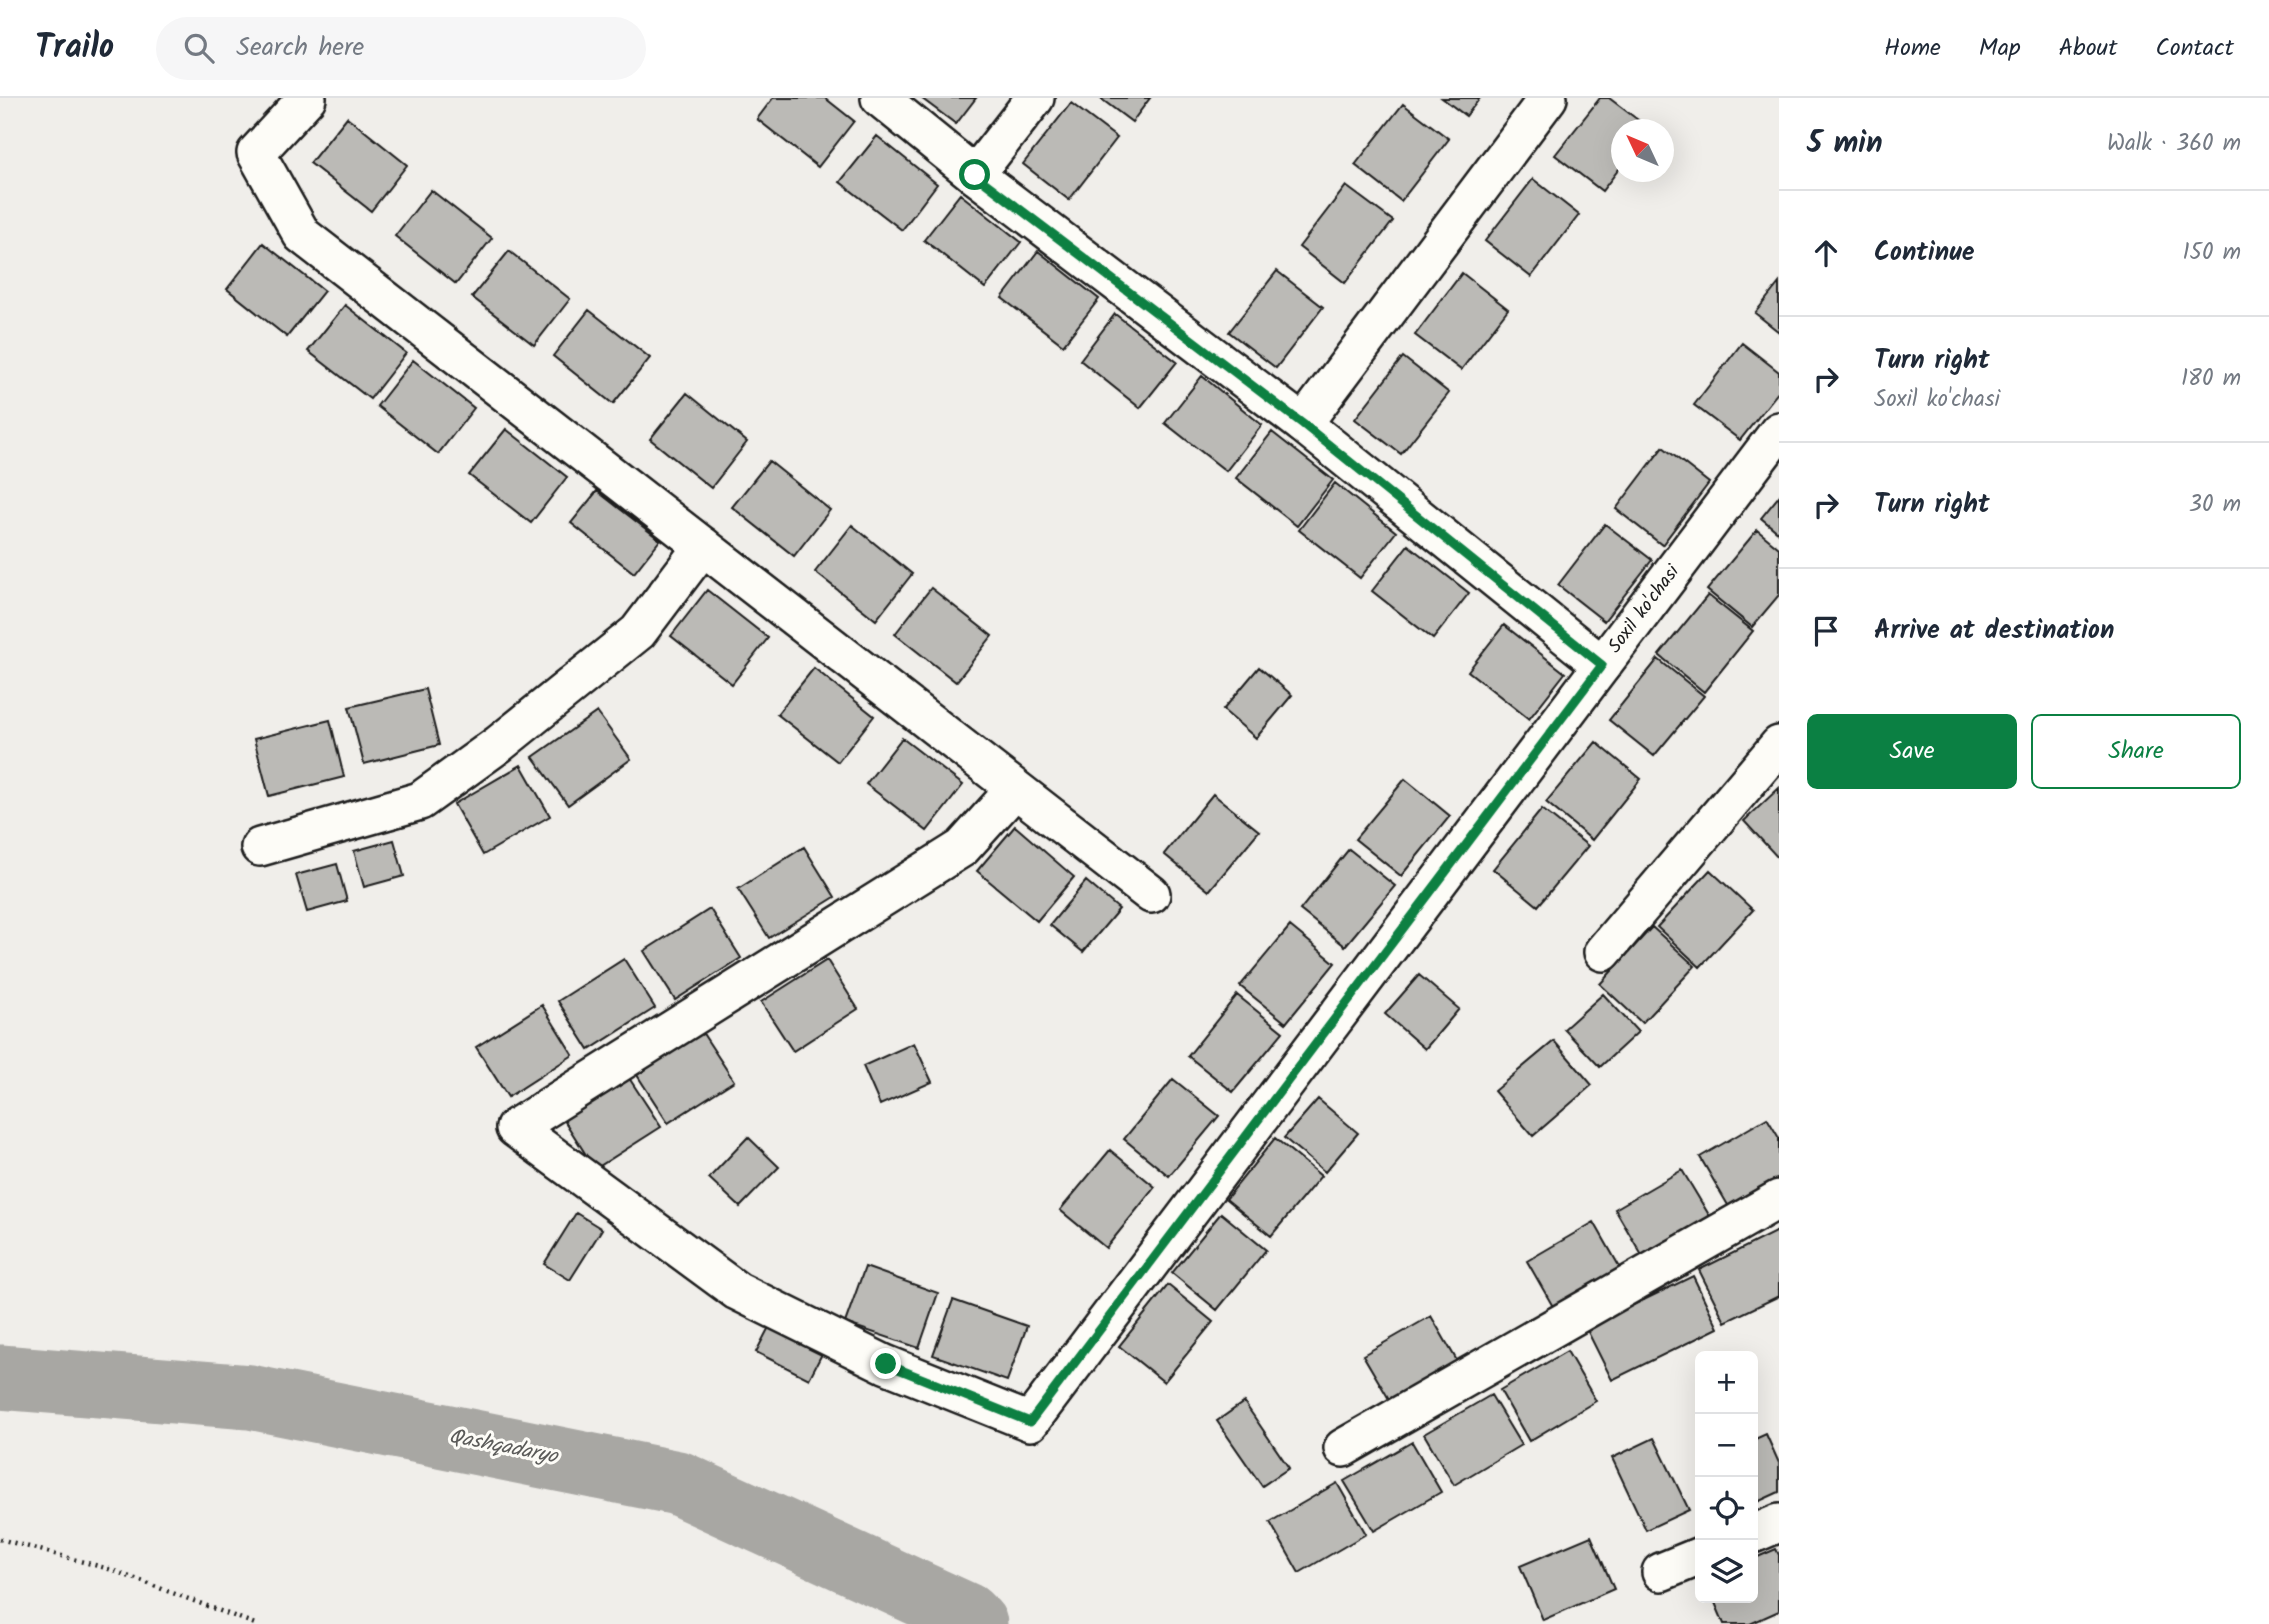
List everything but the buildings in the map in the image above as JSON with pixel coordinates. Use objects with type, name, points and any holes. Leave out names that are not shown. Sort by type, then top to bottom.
[{"type":"street","points":[[307,98],[256,153],[302,235],[1151,894]]},
{"type":"street","points":[[880,98],[975,175],[1303,424],[1602,665]]},
{"type":"street","points":[[975,175],[1035,98]]},
{"type":"street","points":[[1303,424],[1548,98]]},
{"type":"street","name":"Soxil ko'chasi","points":[[1015,789],[962,848],[515,1128],[737,1290],[886,1364],[1030,1422],[1779,431]]},
{"type":"street","points":[[260,847],[420,801],[499,744],[638,632],[703,546]]},
{"type":"street","points":[[1603,952],[1779,745]]},
{"type":"street","points":[[1343,1448],[1779,1199]]},
{"type":"street","points":[[1758,1532],[1779,1523]]},
{"type":"street","points":[[1661,1572],[1695,1558]]},
{"type":"path","points":[[0,1539],[109,1569],[256,1624]]},
{"type":"waterway","name":"Qashqadaryo","points":[[0,1377],[250,1397],[678,1483],[966,1615],[975,1624]]},
{"type":"route","points":[[886,1364],[1030,1422],[1602,665],[1303,424],[975,175]]}]
